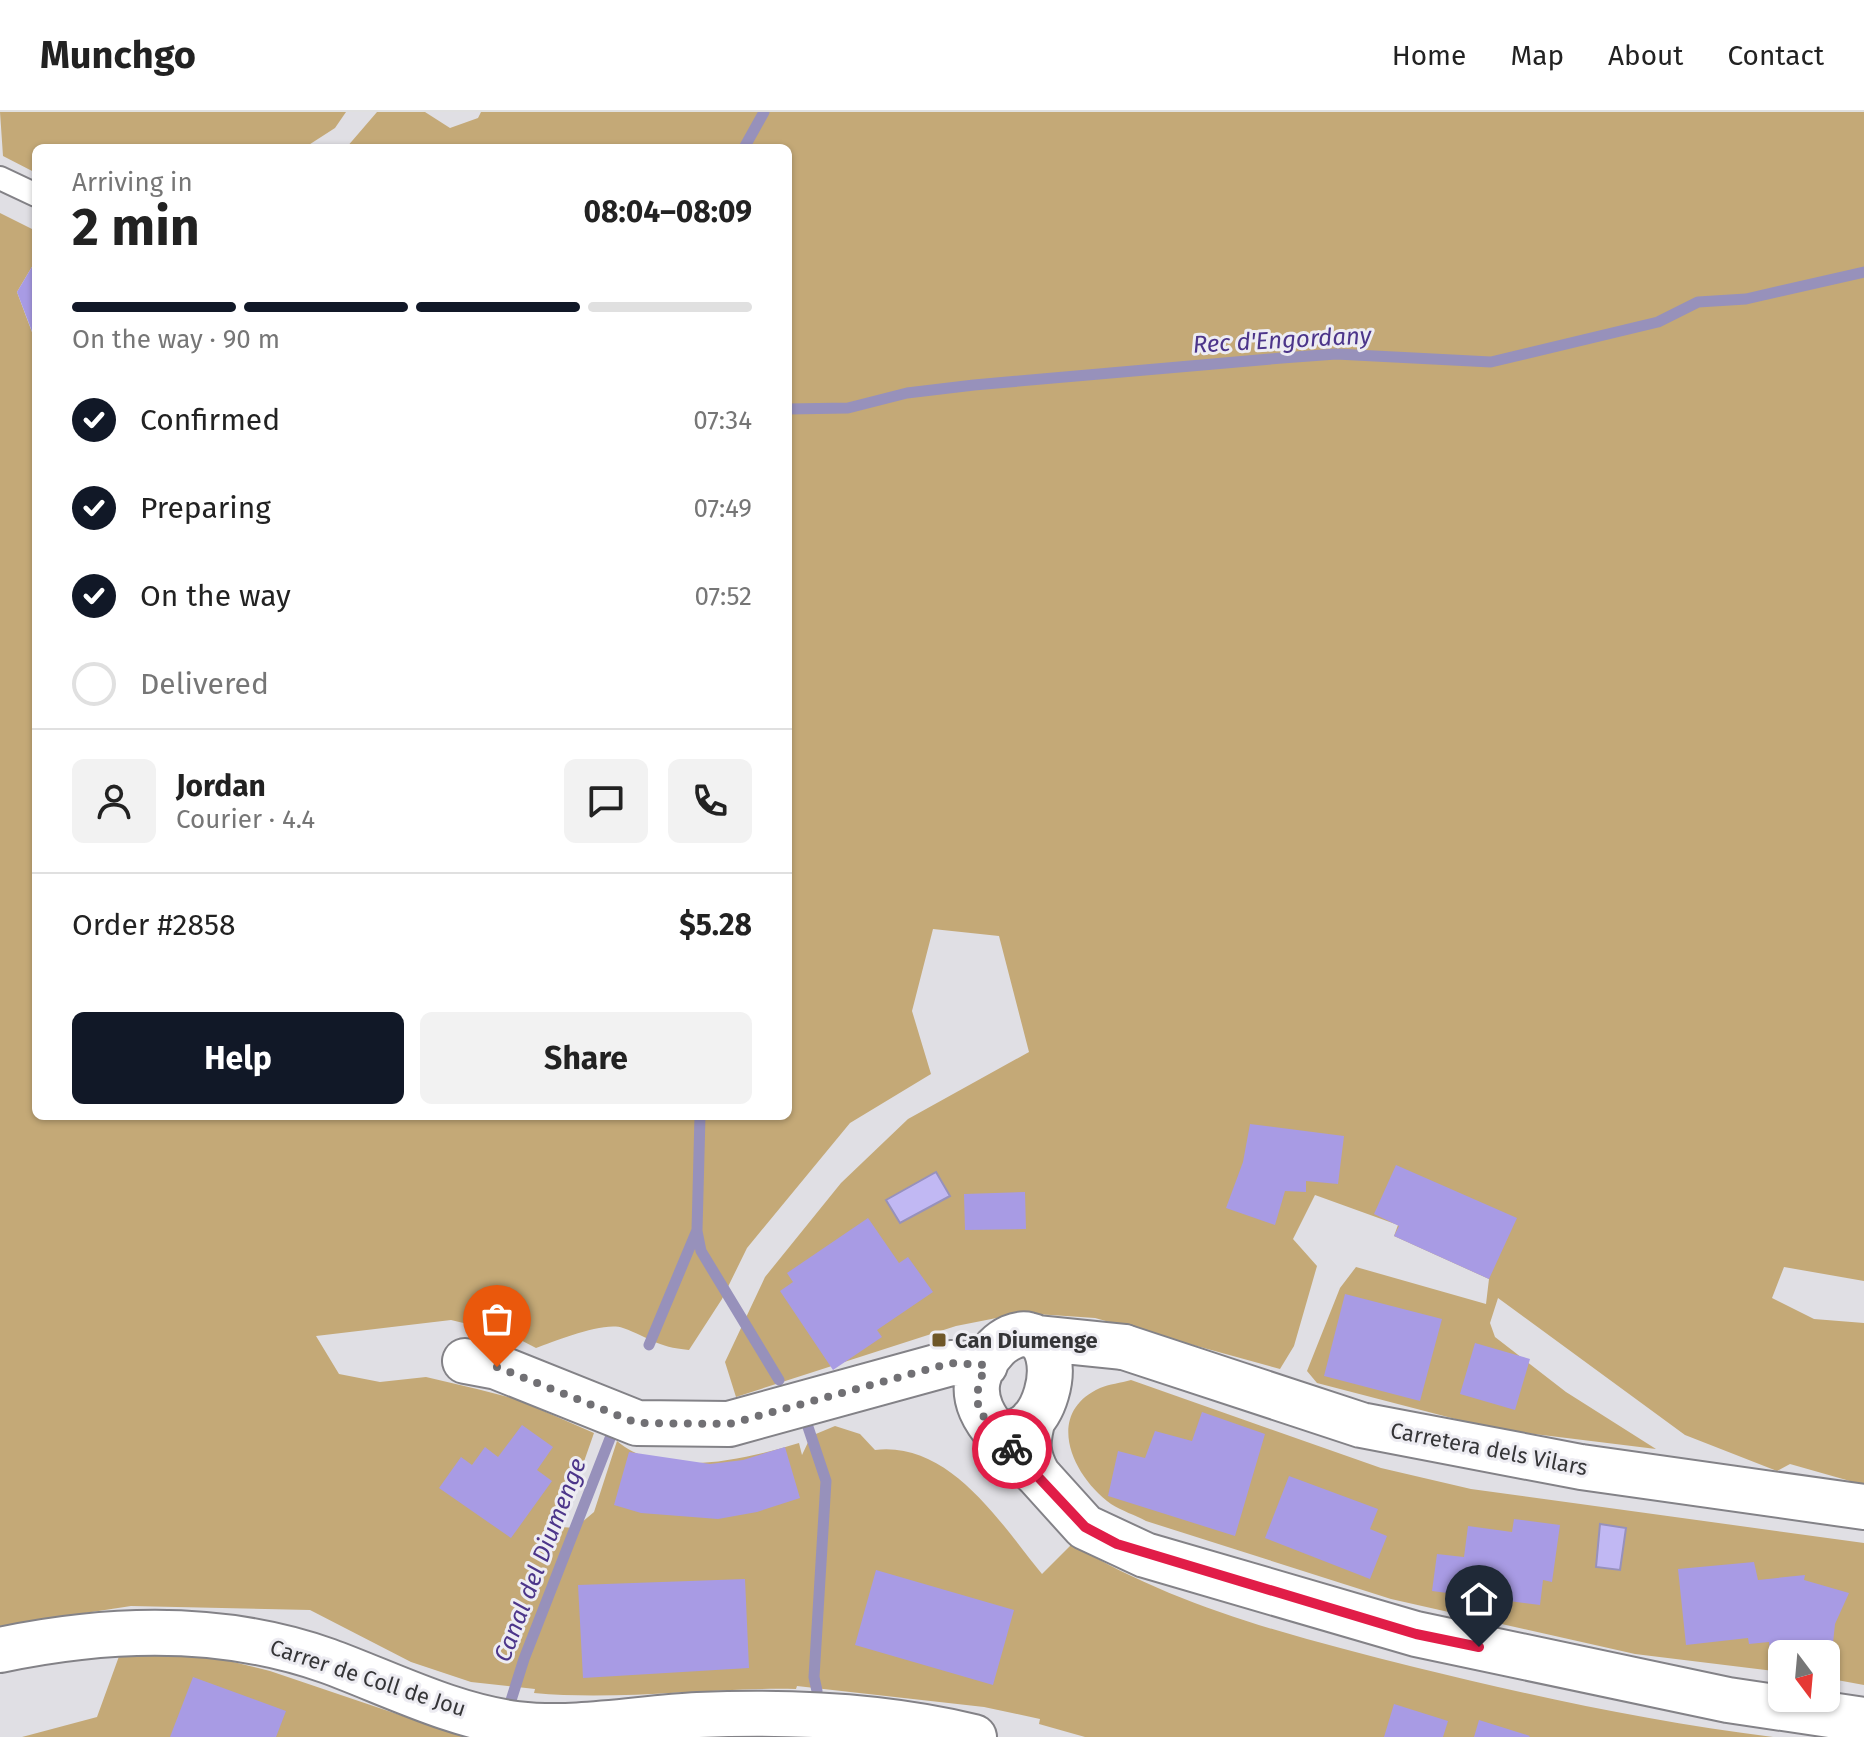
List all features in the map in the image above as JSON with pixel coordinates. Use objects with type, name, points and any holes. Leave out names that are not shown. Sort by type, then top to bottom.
[{"type":"street","name":"Carretera dels Vilars","points":[[985,1365],[993,1352],[1013,1336],[1124,1347],[1376,1428],[1581,1467],[1864,1507]]},
{"type":"street","points":[[1036,1338],[1046,1354],[1025,1410],[1038,1475],[1085,1527],[1145,1555],[1416,1634],[1728,1700],[1864,1720]]},
{"type":"street","name":"Carretera dels Vilars","points":[[1025,1410],[1084,1355],[1103,1348],[1124,1347]]},
{"type":"street","points":[[465,1361],[497,1367],[625,1418],[729,1424],[951,1363],[985,1365],[978,1389],[978,1410],[1025,1410]]},
{"type":"street","name":"Carrer de Coll de Jou","points":[[0,1650],[97,1633],[221,1635],[273,1644],[506,1722],[556,1726],[763,1713],[854,1717],[938,1728],[974,1737]]},
{"type":"lane","points":[[0,178],[32,193]]},
{"type":"shaded area","points":[[0,112],[346,112],[335,128],[310,144],[32,144],[32,171],[3,156]]},
{"type":"shaded area","points":[[377,112],[425,112],[450,128],[478,118],[481,112],[1864,112],[1864,1281],[1784,1267],[1772,1298],[1814,1319],[1864,1323],[1864,1485],[1790,1464],[1777,1471],[1685,1435],[1498,1298],[1490,1323],[1495,1337],[1566,1392],[1656,1449],[1494,1429],[1317,1383],[1307,1371],[1340,1288],[1356,1267],[1486,1304],[1489,1279],[1394,1236],[1398,1225],[1315,1195],[1293,1239],[1317,1266],[1294,1346],[1280,1369],[1095,1318],[1022,1313],[956,1326],[736,1397],[725,1362],[765,1277],[841,1183],[908,1119],[1029,1052],[999,936],[933,929],[912,1011],[931,1074],[850,1123],[747,1248],[722,1299],[689,1350],[661,1344],[615,1327],[580,1333],[536,1348],[509,1334],[451,1320],[316,1336],[339,1374],[380,1382],[426,1377],[516,1399],[594,1433],[561,1527],[575,1528],[594,1512],[617,1441],[636,1453],[658,1460],[706,1463],[755,1455],[799,1443],[802,1455],[811,1436],[835,1426],[860,1434],[875,1450],[902,1451],[927,1459],[950,1472],[991,1510],[1042,1574],[1072,1544],[1153,1586],[1282,1632],[1459,1678],[1592,1707],[1773,1737],[1085,1737],[1039,1724],[1040,1719],[984,1707],[797,1686],[796,1689],[632,1695],[534,1693],[535,1689],[471,1682],[411,1662],[310,1610],[131,1606],[0,1626],[0,213],[32,229],[32,267],[17,292],[32,332],[32,1120],[792,1120],[792,144],[349,144]]},
{"type":"shaded area","points":[[936,1172],[950,1196],[900,1223],[886,1200]]},
{"type":"shaded area","points":[[1131,1380],[1381,1468],[1471,1489],[1864,1543],[1864,1685],[1840,1681],[1840,1640],[1768,1640],[1768,1670],[1635,1654],[1391,1599],[1146,1521],[1111,1504],[1097,1492],[1085,1478],[1070,1446],[1068,1429],[1072,1413],[1083,1399],[1107,1385]]},
{"type":"shaded area","points":[[1600,1524],[1626,1528],[1620,1570],[1596,1567]]},
{"type":"shaded area","points":[[122,1648],[188,1651],[270,1671],[465,1737],[22,1737],[97,1717]]},
{"type":"building","points":[[32,267],[32,331],[17,292]]},
{"type":"building","points":[[1250,1124],[1344,1136],[1338,1184],[1306,1181],[1306,1192],[1285,1191],[1275,1225],[1226,1208],[1243,1162]]},
{"type":"building","points":[[1396,1165],[1517,1218],[1489,1279],[1394,1236],[1399,1226],[1374,1214]]},
{"type":"building","points":[[1025,1192],[1026,1229],[965,1230],[964,1194]]},
{"type":"building","points":[[868,1218],[899,1263],[908,1257],[933,1292],[877,1330],[882,1337],[833,1370],[780,1291],[793,1282],[787,1273]]},
{"type":"building","points":[[1345,1294],[1442,1319],[1420,1401],[1324,1376]]},
{"type":"building","points":[[1475,1343],[1530,1359],[1515,1410],[1460,1394]]},
{"type":"building","points":[[1202,1412],[1265,1434],[1235,1536],[1108,1496],[1118,1451],[1145,1458],[1155,1431],[1192,1441]]},
{"type":"building","points":[[522,1425],[553,1447],[537,1470],[552,1481],[511,1538],[439,1488],[461,1457],[472,1465],[485,1447],[498,1457]]},
{"type":"building","points":[[785,1447],[800,1498],[757,1512],[718,1519],[641,1513],[614,1505],[629,1452],[710,1464],[743,1460]]},
{"type":"building","points":[[1289,1476],[1378,1509],[1370,1529],[1387,1536],[1370,1579],[1265,1538]]},
{"type":"building","points":[[1514,1519],[1560,1525],[1552,1582],[1543,1580],[1540,1605],[1432,1591],[1437,1554],[1464,1557],[1468,1526],[1512,1532]]},
{"type":"building","points":[[1754,1562],[1758,1580],[1805,1575],[1804,1580],[1849,1593],[1835,1624],[1833,1640],[1768,1640],[1749,1644],[1748,1638],[1686,1645],[1678,1569]]},
{"type":"building","points":[[876,1570],[1014,1610],[993,1685],[855,1645]]},
{"type":"building","points":[[745,1579],[749,1668],[583,1678],[578,1585]]},
{"type":"building","points":[[193,1677],[286,1711],[276,1737],[170,1737]]},
{"type":"building","points":[[1394,1704],[1448,1721],[1443,1737],[1384,1737]]},
{"type":"building","points":[[1479,1720],[1530,1736],[1474,1737]]},
{"type":"waterway","name":"Canal del Diumenge","points":[[746,144],[764,112]]},
{"type":"waterway","name":"Rec d'Engordany","points":[[792,409],[848,408],[907,393],[974,385],[1336,354],[1491,362],[1658,322],[1698,302],[1746,299],[1864,272]]},
{"type":"waterway","name":"Canal del Diumenge","points":[[649,1345],[697,1230],[700,1120]]},
{"type":"waterway","points":[[697,1231],[701,1251],[779,1380]]},
{"type":"waterway","name":"Canal del Diumenge","points":[[507,1713],[524,1659],[616,1423]]},
{"type":"waterway","points":[[808,1427],[826,1481],[814,1677],[817,1691]]},
{"type":"way so far","points":[[497,1367],[637,1423],[729,1424],[827,1400],[951,1363],[985,1365],[978,1389],[978,1410],[1012,1449]]},
{"type":"place","name":"Can Diumenge","points":[[939,1340]]},
{"type":"route","points":[[1012,1449],[1085,1527],[1117,1544],[1145,1555],[1416,1634],[1479,1647]]}]
